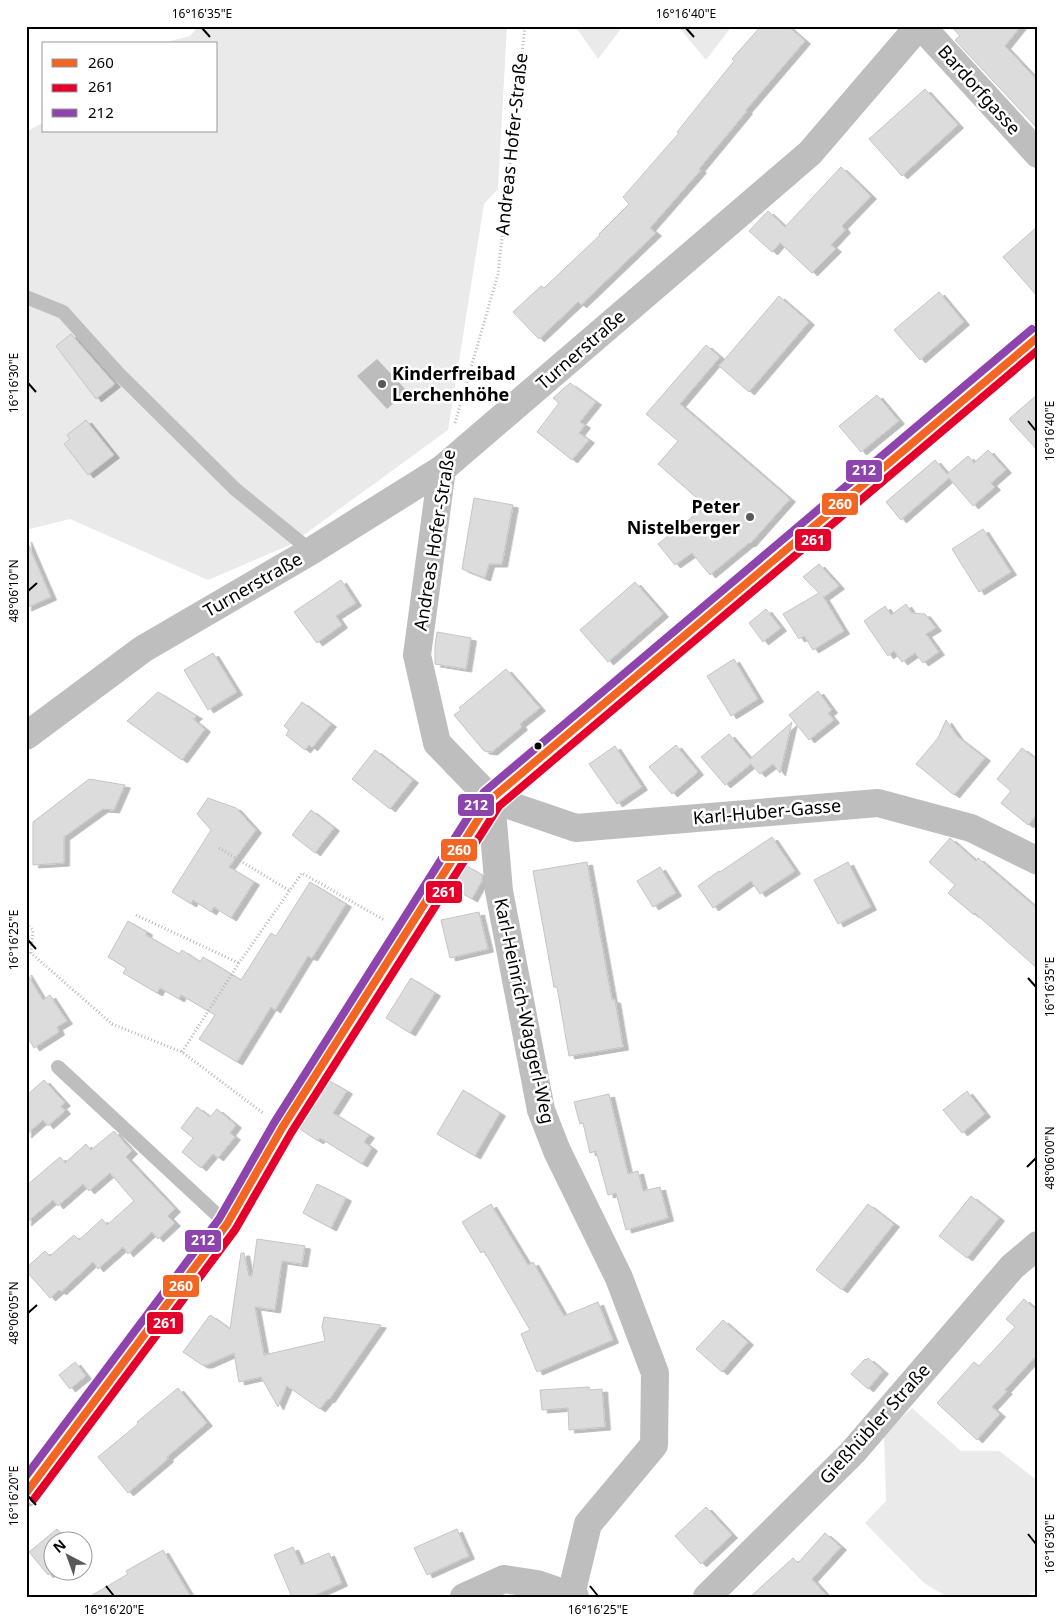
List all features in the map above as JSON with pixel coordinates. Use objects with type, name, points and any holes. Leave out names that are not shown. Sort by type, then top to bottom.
[{"type":"main road","points":[[26,1493],[227,1224],[282,1128],[491,799],[1038,337]]},
{"type":"street","name":"Bardorfgasse","points":[[920,26],[1038,154]]},
{"type":"street","name":"Turnerstraße","points":[[26,736],[143,649],[311,551],[442,470],[810,153],[920,26]]},
{"type":"street","name":"Andreas Hofer-Straße","points":[[442,470],[417,655],[437,743],[491,799]]},
{"type":"street","name":"Karl-Huber-Gasse","points":[[491,799],[576,828],[878,803],[970,828],[1038,861]]},
{"type":"street","name":"Karl-Heinrich-Waggerl-Weg","points":[[491,799],[499,891],[541,1110],[557,1152],[620,1278],[655,1373],[654,1445],[588,1524],[573,1596]]},
{"type":"street","name":"Gießhübler Straße","points":[[707,1597],[854,1452],[1012,1267],[1038,1245]]},
{"type":"street","points":[[464,1597],[504,1579],[537,1584],[573,1596]]},
{"type":"lane","points":[[26,297],[63,312],[118,373],[235,489],[311,551]]},
{"type":"lane","points":[[58,1067],[227,1224]]},
{"type":"path","name":"Andreas Hofer-Straße","points":[[453,432],[498,274],[525,26]]},
{"type":"path","points":[[219,848],[290,891]]},
{"type":"path","points":[[182,1052],[239,963],[302,874],[406,933]]},
{"type":"path","points":[[136,915],[239,963]]},
{"type":"path","points":[[26,924],[33,930],[31,953],[112,1024],[182,1052],[282,1128]]},
{"type":"shaded area","points":[[199,26],[507,26],[498,189],[484,204],[448,430],[290,545],[208,580],[70,519],[26,530],[26,132],[42,123],[42,132],[218,132],[218,42],[168,42],[190,36]]},
{"type":"shaded area","points":[[575,26],[623,26],[598,59]]},
{"type":"shaded area","points":[[678,26],[732,26],[706,60]]},
{"type":"shaded area","name":"Kinderfreibad Lerchenhöhe","points":[[377,359],[407,391],[387,409],[357,376]]},
{"type":"shaded area","points":[[912,1408],[961,1451],[999,1451],[1038,1481],[1038,1589],[1027,1597],[947,1597],[924,1583],[865,1523],[886,1501],[884,1434]]},
{"type":"building","points":[[761,26],[788,26],[805,41],[746,110],[699,169],[701,170],[650,228],[656,233],[581,305],[578,302],[539,339],[513,312],[541,286],[544,288],[600,235],[629,204],[623,197],[679,133],[677,132],[734,61],[732,59]]},
{"type":"building","points":[[951,26],[1021,26],[1005,46],[1038,81],[1038,129],[955,40],[960,36]]},
{"type":"building","points":[[925,89],[958,125],[902,176],[869,139]]},
{"type":"building","points":[[841,167],[871,196],[842,226],[845,230],[831,245],[836,249],[812,273],[780,243],[772,252],[749,231],[768,211],[785,227]]},
{"type":"building","points":[[1038,226],[1038,297],[1003,257]]},
{"type":"building","points":[[939,292],[964,322],[920,360],[894,330]]},
{"type":"building","points":[[779,296],[809,322],[749,392],[719,366]]},
{"type":"building","points":[[71,334],[115,384],[96,399],[56,346]]},
{"type":"building","points":[[706,345],[720,357],[680,404],[790,499],[750,544],[710,575],[692,553],[675,565],[658,544],[706,506],[658,464],[678,441],[646,414]]},
{"type":"building","points":[[570,383],[596,402],[580,422],[585,425],[579,433],[589,440],[572,460],[537,432],[559,403],[553,398]]},
{"type":"building","points":[[1038,394],[1038,451],[1009,419]]},
{"type":"building","points":[[877,395],[899,421],[861,452],[839,426]]},
{"type":"building","points":[[86,420],[114,455],[88,475],[64,444],[70,439],[67,435]]},
{"type":"building","points":[[988,450],[1006,470],[991,483],[995,487],[973,506],[949,478],[901,520],[886,502],[935,460],[947,474],[968,456],[974,463]]},
{"type":"building","points":[[474,498],[513,505],[502,564],[489,564],[485,578],[462,569]]},
{"type":"building","points":[[983,529],[1011,572],[979,592],[952,549]]},
{"type":"building","points":[[26,539],[51,597],[26,608]]},
{"type":"building","points":[[819,564],[839,586],[823,596],[844,631],[813,650],[804,636],[799,639],[783,614],[819,593],[803,577]]},
{"type":"building","points":[[341,580],[356,603],[336,616],[342,625],[317,643],[294,612]]},
{"type":"building","points":[[635,582],[663,614],[608,662],[580,630]]},
{"type":"building","points":[[906,604],[912,613],[925,614],[936,628],[926,634],[939,652],[923,663],[915,653],[902,662],[894,651],[888,656],[864,621],[885,606],[891,615]]},
{"type":"building","points":[[766,609],[781,628],[763,642],[749,623]]},
{"type":"building","points":[[437,632],[471,638],[466,669],[435,664]]},
{"type":"building","points":[[213,653],[237,692],[208,710],[184,670]]},
{"type":"building","points":[[734,659],[758,699],[731,716],[707,676]]},
{"type":"building","points":[[506,669],[540,708],[520,724],[522,727],[492,752],[484,751],[454,715],[461,710],[459,708]]},
{"type":"building","points":[[818,691],[832,710],[828,713],[834,720],[809,740],[789,715]]},
{"type":"building","points":[[158,692],[197,716],[193,719],[205,729],[182,760],[127,721]]},
{"type":"building","points":[[302,702],[331,724],[312,748],[309,745],[305,750],[286,735],[289,730],[284,726]]},
{"type":"building","points":[[946,720],[958,737],[985,758],[954,795],[916,764],[938,738]]},
{"type":"building","points":[[792,722],[780,773],[773,764],[760,774],[751,764],[725,785],[701,757],[729,734],[750,759]]},
{"type":"building","points":[[676,745],[698,772],[672,794],[649,767]]},
{"type":"building","points":[[615,746],[642,787],[617,804],[589,764]]},
{"type":"building","points":[[1022,748],[1038,761],[1038,813],[1028,825],[1001,803],[1011,791],[997,779]]},
{"type":"building","points":[[375,750],[413,780],[390,809],[352,779]]},
{"type":"building","points":[[89,779],[125,785],[114,810],[103,809],[64,837],[64,863],[33,865],[33,822]]},
{"type":"building","points":[[208,798],[236,808],[256,830],[229,867],[254,882],[231,918],[214,907],[211,912],[193,900],[191,904],[172,892],[211,830],[197,814]]},
{"type":"building","points":[[311,810],[334,828],[315,853],[292,835]]},
{"type":"building","points":[[772,837],[795,871],[760,894],[751,881],[713,908],[698,886]]},
{"type":"building","points":[[950,838],[976,861],[978,858],[1038,909],[1038,969],[975,913],[974,915],[948,893],[955,885],[929,862]]},
{"type":"building","points":[[587,862],[612,1000],[615,1000],[623,1047],[569,1056],[557,987],[554,987],[533,871]]},
{"type":"building","points":[[848,862],[871,907],[838,924],[814,880]]},
{"type":"building","points":[[467,866],[482,875],[482,881],[472,899],[453,888]]},
{"type":"building","points":[[660,867],[676,893],[653,907],[637,881]]},
{"type":"building","points":[[310,882],[346,904],[312,958],[308,956],[275,1010],[271,1007],[237,1062],[199,1039],[215,1015],[181,995],[179,999],[160,988],[157,993],[123,973],[126,968],[108,957],[128,921],[147,932],[146,935],[179,954],[182,950],[200,962],[203,957],[241,980],[271,933],[276,936]]},
{"type":"building","points":[[479,912],[488,949],[450,958],[441,920]]},
{"type":"building","points":[[26,972],[43,1000],[50,995],[67,1021],[57,1027],[59,1032],[34,1048],[26,1035]]},
{"type":"building","points":[[411,978],[435,993],[410,1033],[386,1018]]},
{"type":"building","points":[[44,1080],[65,1103],[61,1106],[65,1111],[48,1126],[43,1120],[26,1135],[26,1096]]},
{"type":"building","points":[[330,1081],[347,1091],[333,1113],[369,1135],[364,1142],[372,1148],[362,1164],[320,1138],[318,1141],[300,1129]]},
{"type":"building","points":[[463,1090],[500,1113],[475,1156],[437,1134]]},
{"type":"building","points":[[967,1091],[985,1114],[962,1133],[943,1110]]},
{"type":"building","points":[[609,1094],[628,1174],[638,1171],[643,1191],[660,1187],[668,1218],[626,1230],[616,1193],[608,1195],[596,1151],[590,1153],[583,1123],[580,1124],[574,1102]]},
{"type":"building","points":[[197,1107],[210,1117],[217,1109],[236,1125],[230,1133],[235,1137],[218,1158],[213,1154],[201,1168],[182,1152],[193,1138],[181,1128]]},
{"type":"building","points":[[114,1131],[132,1151],[126,1157],[175,1209],[168,1216],[175,1223],[158,1239],[152,1232],[128,1254],[123,1247],[98,1269],[93,1262],[61,1292],[59,1290],[50,1298],[26,1271],[26,1268],[45,1251],[50,1256],[74,1235],[79,1240],[102,1219],[107,1225],[134,1201],[110,1173],[89,1191],[83,1184],[58,1206],[53,1200],[26,1223],[26,1186],[60,1157],[65,1163],[86,1144],[91,1150]]},
{"type":"building","points":[[317,1184],[346,1198],[331,1228],[303,1213]]},
{"type":"building","points":[[971,1196],[999,1218],[967,1258],[939,1236]]},
{"type":"building","points":[[491,1204],[528,1265],[533,1262],[564,1316],[598,1302],[613,1340],[537,1372],[521,1334],[530,1330],[484,1251],[481,1253],[462,1222]]},
{"type":"building","points":[[868,1204],[894,1224],[842,1290],[816,1270]]},
{"type":"building","points":[[257,1239],[305,1246],[302,1264],[282,1261],[275,1310],[255,1307],[264,1355],[325,1341],[322,1327],[324,1317],[381,1325],[329,1400],[320,1409],[287,1386],[278,1407],[261,1377],[239,1382],[234,1353],[207,1365],[202,1365],[183,1352],[210,1315],[230,1329],[241,1253],[244,1253],[249,1276],[252,1276]]},
{"type":"building","points":[[1024,1299],[1038,1312],[1038,1354],[992,1407],[1000,1414],[977,1440],[937,1403],[974,1362],[979,1366],[1015,1327],[1006,1319]]},
{"type":"building","points":[[723,1320],[748,1342],[722,1372],[696,1349]]},
{"type":"building","points":[[868,1358],[883,1371],[868,1389],[851,1374]]},
{"type":"building","points":[[75,1362],[86,1376],[70,1389],[59,1375]]},
{"type":"building","points":[[589,1387],[590,1390],[602,1389],[605,1427],[569,1430],[568,1408],[542,1410],[540,1390]]},
{"type":"building","points":[[178,1388],[207,1423],[128,1493],[98,1457]]},
{"type":"building","points":[[706,1507],[732,1535],[701,1564],[675,1536]]},
{"type":"building","points":[[457,1529],[469,1556],[427,1575],[414,1548]]},
{"type":"building","points":[[825,1533],[841,1547],[812,1579],[828,1597],[750,1597],[793,1558],[798,1563]]},
{"type":"building","points":[[42,1541],[42,1568],[29,1552]]},
{"type":"building","points":[[293,1547],[301,1565],[329,1553],[342,1583],[311,1597],[292,1597],[274,1555]]},
{"type":"building","points":[[163,1550],[191,1597],[89,1597],[128,1574],[126,1571]]},
{"type":"transit line","name":"212","points":[[26,1476],[219,1219],[274,1123],[484,792],[1032,329]]},
{"type":"transit line","name":"260","points":[[26,1493],[227,1224],[282,1128],[491,799],[1038,337]]},
{"type":"transit line","name":"261","points":[[34,1499],[235,1230],[291,1133],[499,806],[1038,350]]},
{"type":"place","name":"Kinderfreibad Lerchenhöhe","points":[[382,384]]},
{"type":"place","name":"Peter Nistelberger","points":[[750,517]]}]
